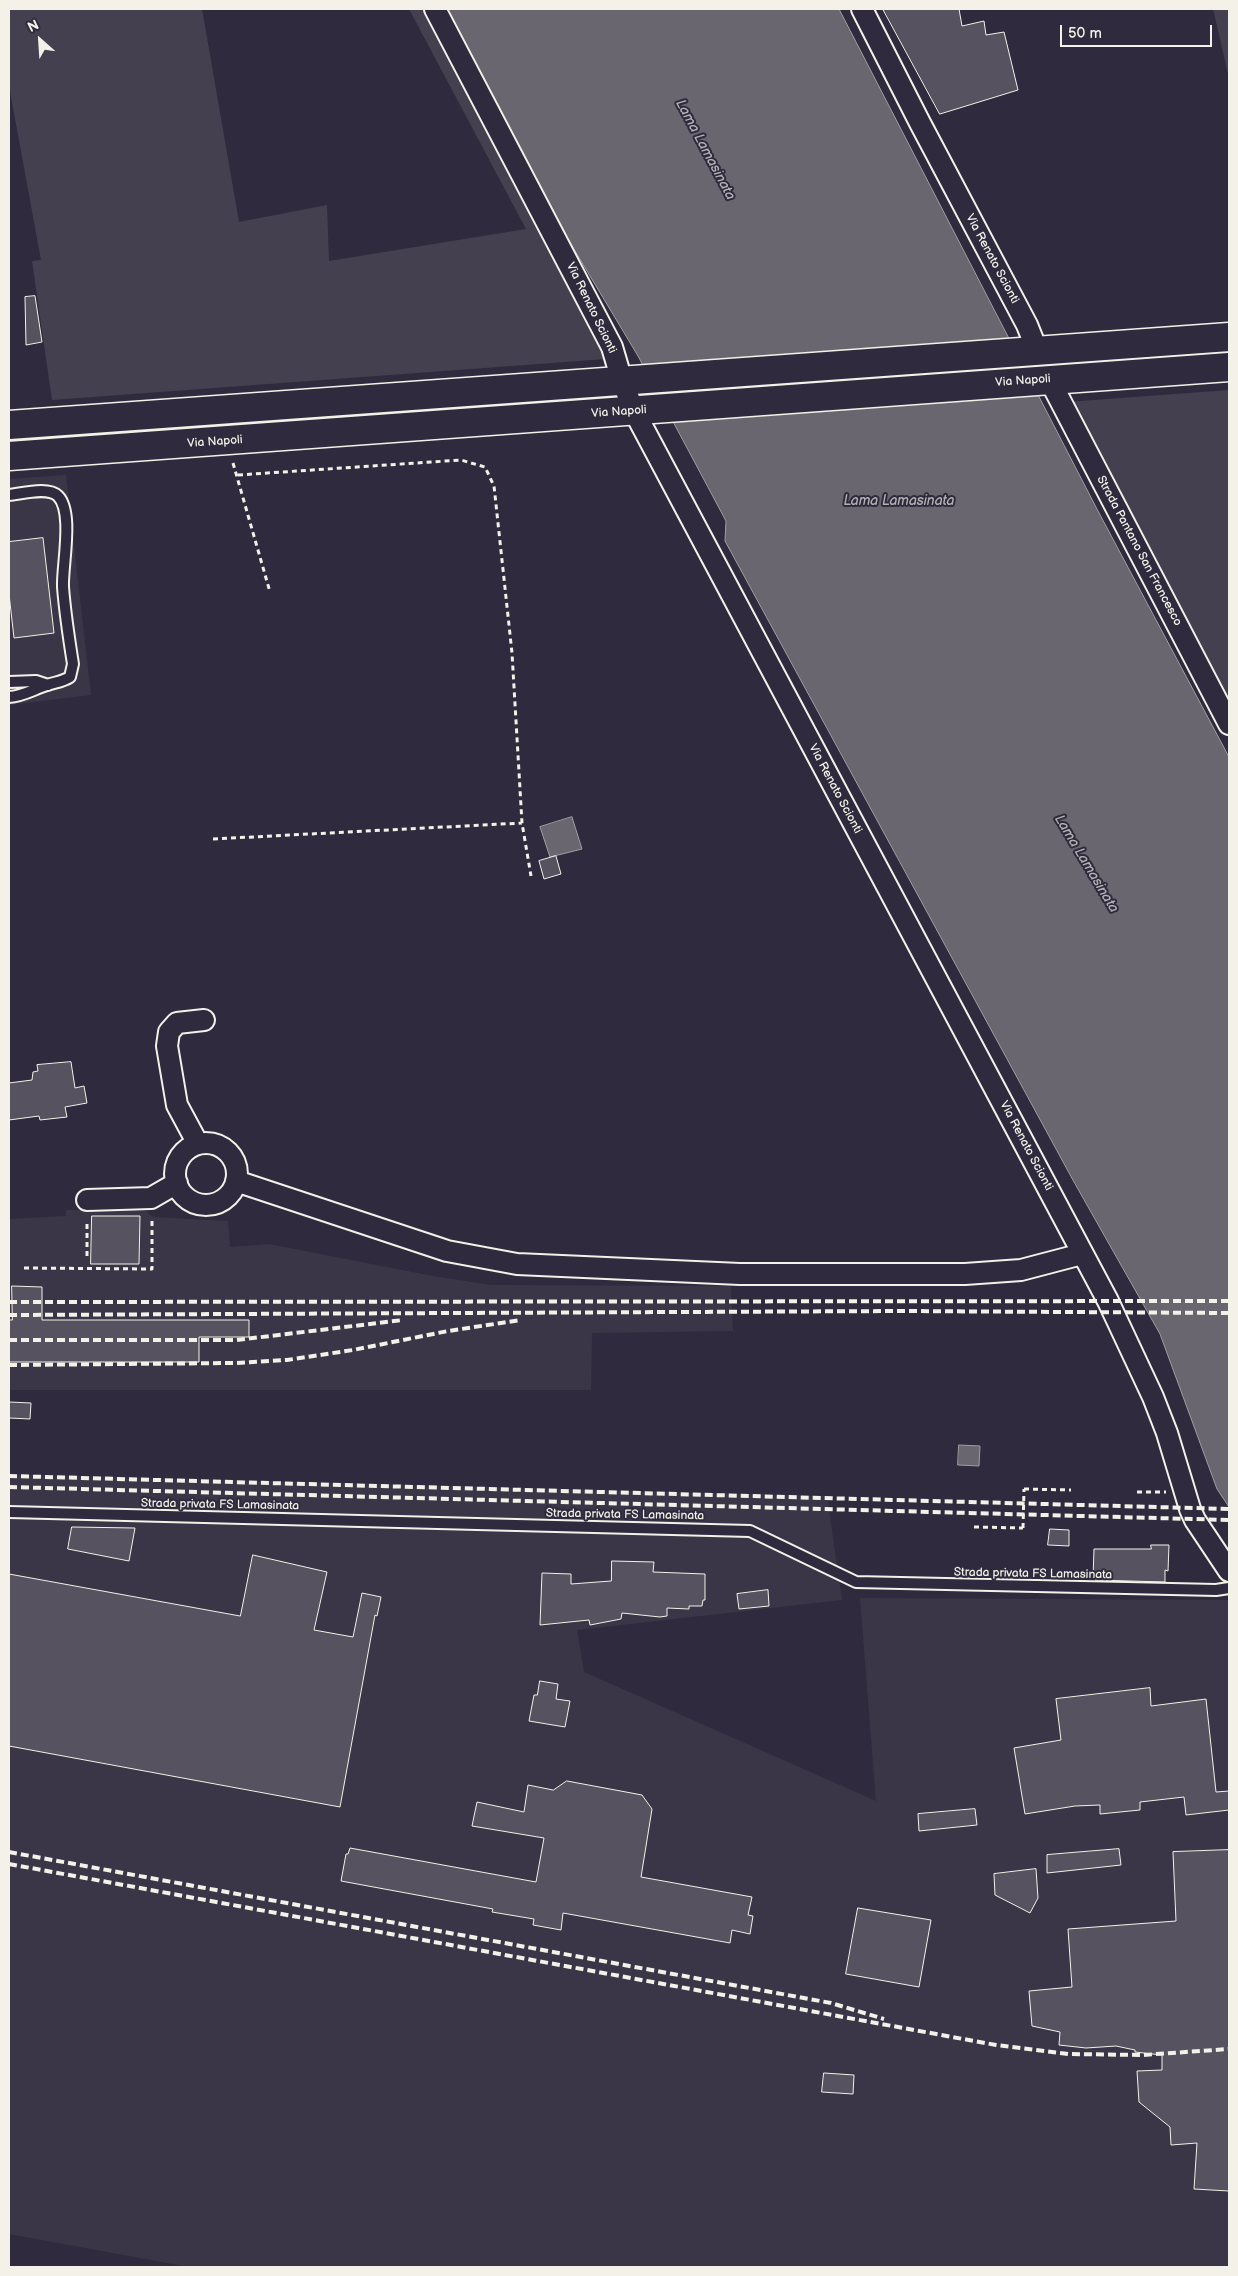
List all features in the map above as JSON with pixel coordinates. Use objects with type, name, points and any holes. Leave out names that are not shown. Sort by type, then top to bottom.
[{"type":"main road","points":[[9,425],[1229,337]]},
{"type":"main road","name":"Via Napoli","points":[[9,456],[1229,367]]},
{"type":"street","name":"Via Renato Scionti","points":[[435,9],[1082,1254],[1153,1397],[1167,1433],[1195,1520],[1229,1571]]},
{"type":"street","name":"Via Renato Scionti","points":[[862,9],[1027,325],[1037,350]]},
{"type":"street","name":"Strada Pantano San Francesco","points":[[1049,379],[1229,724]]},
{"type":"street","points":[[198,1144],[177,1105],[167,1046],[169,1032],[177,1024],[204,1020]]},
{"type":"street","points":[[209,1143],[219,1146],[228,1152],[234,1160],[237,1170],[236,1181],[232,1191],[224,1198],[206,1204],[188,1198],[177,1183],[177,1164],[181,1155],[198,1144],[209,1143]]},
{"type":"street","points":[[236,1181],[446,1251],[517,1264],[740,1274],[965,1274],[1021,1270],[1082,1254]]},
{"type":"street","points":[[87,1200],[151,1198],[177,1183]]},
{"type":"lane","points":[[9,495],[48,491],[57,495],[62,503],[67,536],[63,586],[72,664],[70,677],[60,683],[48,685],[25,695],[9,697]]},
{"type":"lane","points":[[9,682],[36,681],[48,685]]},
{"type":"lane","name":"Strada privata FS Lamasinata","points":[[9,1512],[750,1530],[856,1582],[1216,1590],[1229,1588]]},
{"type":"path","points":[[225,441],[238,475],[270,592]]},
{"type":"path","points":[[238,475],[461,460],[485,467],[494,486],[512,653],[522,823],[531,876]]},
{"type":"path","points":[[213,839],[522,823]]},
{"type":"path","points":[[87,1223],[87,1256]]},
{"type":"path","points":[[24,1268],[152,1269],[152,1224]]},
{"type":"path","points":[[974,1527],[1023,1528],[1024,1490],[1071,1490]]},
{"type":"path","points":[[1137,1492],[1185,1493]]},
{"type":"shaded area","points":[[9,9],[202,9],[239,222],[327,205],[329,261],[526,229],[409,9],[428,9],[599,335],[606,359],[52,400],[32,261],[41,260],[9,86]]},
{"type":"shaded area","points":[[1213,9],[1229,9],[1229,78]]},
{"type":"shaded area","points":[[1229,390],[1229,706],[1067,402]]},
{"type":"shaded area","points":[[66,475],[91,695],[9,705],[9,479]]},
{"type":"shaded area","points":[[66,1210],[146,1211],[153,1217],[228,1221],[230,1247],[269,1244],[433,1276],[491,1285],[731,1286],[733,1331],[592,1333],[591,1390],[9,1390],[9,1219],[66,1216]]},
{"type":"shaded area","points":[[9,1474],[827,1496],[842,1600],[577,1630],[584,1672],[876,1801],[860,1598],[1229,1600],[1229,2267],[189,2267],[9,2234]]},
{"type":"water","name":"Lama Lamasinata","points":[[448,9],[839,9],[1098,511],[1229,757],[1229,1507],[1217,1489],[1160,1334],[1074,1182],[725,541],[726,521],[638,356],[572,246]]},
{"type":"water","points":[[572,817],[582,849],[550,857],[540,827]]},
{"type":"water","points":[[959,1445],[980,1446],[979,1466],[958,1465]]},
{"type":"building","points":[[883,9],[959,9],[962,26],[984,21],[986,35],[1004,32],[1018,90],[940,114]]},
{"type":"building","points":[[35,296],[42,342],[26,345],[25,297]]},
{"type":"building","points":[[43,538],[54,633],[14,638],[9,594],[9,542]]},
{"type":"building","points":[[556,856],[561,874],[544,879],[539,861]]},
{"type":"building","points":[[71,1062],[75,1088],[84,1086],[87,1103],[65,1107],[67,1117],[40,1120],[39,1116],[9,1120],[9,1083],[32,1080],[33,1072],[38,1071],[37,1065]]},
{"type":"building","points":[[92,1216],[140,1216],[139,1264],[91,1264]]},
{"type":"building","points":[[12,1286],[42,1287],[42,1320],[249,1320],[249,1337],[199,1337],[199,1362],[9,1362],[9,1320],[12,1320]]},
{"type":"building","points":[[9,1402],[31,1403],[30,1419],[9,1418]]},
{"type":"building","points":[[72,1527],[135,1528],[129,1561],[68,1549]]},
{"type":"building","points":[[1050,1529],[1069,1530],[1069,1546],[1048,1545]]},
{"type":"building","points":[[1151,1545],[1169,1545],[1168,1571],[1165,1570],[1165,1582],[1095,1580],[1093,1578],[1094,1549],[1151,1549]]},
{"type":"building","points":[[253,1555],[327,1572],[314,1630],[353,1637],[362,1593],[381,1597],[377,1616],[375,1615],[340,1807],[9,1746],[9,1574],[240,1616]]},
{"type":"building","points":[[612,1561],[654,1562],[653,1572],[705,1574],[705,1600],[703,1600],[702,1606],[689,1606],[689,1609],[667,1608],[667,1616],[622,1613],[621,1619],[590,1625],[589,1620],[540,1625],[542,1573],[571,1574],[571,1584],[611,1581]]},
{"type":"building","points":[[768,1590],[769,1606],[739,1609],[737,1594]]},
{"type":"building","points":[[540,1681],[558,1684],[556,1699],[570,1701],[565,1727],[529,1721],[534,1695],[537,1695]]},
{"type":"building","points":[[1150,1688],[1151,1706],[1206,1699],[1216,1792],[1229,1791],[1229,1810],[1186,1815],[1184,1797],[1140,1802],[1140,1810],[1100,1814],[1100,1805],[1075,1806],[1025,1814],[1014,1748],[1061,1740],[1056,1699]]},
{"type":"building","points":[[567,1781],[642,1795],[652,1809],[641,1877],[752,1897],[748,1915],[753,1916],[750,1934],[732,1930],[730,1943],[563,1913],[561,1930],[533,1925],[534,1919],[492,1912],[493,1909],[341,1881],[346,1854],[348,1854],[350,1848],[536,1882],[544,1838],[472,1826],[477,1802],[524,1812],[528,1785],[553,1790]]},
{"type":"building","points":[[975,1809],[977,1825],[919,1831],[918,1814]]},
{"type":"building","points":[[1119,1849],[1121,1865],[1047,1873],[1047,1855]]},
{"type":"building","points":[[1229,1850],[1229,2191],[1194,2189],[1197,2143],[1171,2145],[1170,2127],[1139,2102],[1137,2071],[1162,2070],[1162,2055],[1135,2052],[1135,2050],[1116,2046],[1086,2048],[1059,2045],[1060,2032],[1032,2026],[1029,1991],[1072,1987],[1068,1929],[1176,1921],[1173,1852]]},
{"type":"building","points":[[1036,1869],[1038,1898],[1030,1913],[995,1895],[994,1874]]},
{"type":"building","points":[[858,1908],[931,1920],[919,1987],[846,1974]]},
{"type":"building","points":[[824,2073],[854,2075],[853,2094],[822,2092]]},
{"type":"railway","points":[[9,1302],[1229,1301]]},
{"type":"railway","points":[[9,1315],[902,1311],[1229,1313]]},
{"type":"railway","points":[[9,1340],[237,1340],[403,1320]]},
{"type":"railway","points":[[9,1365],[235,1363],[287,1360],[521,1320]]},
{"type":"railway","points":[[9,1476],[1229,1509]]},
{"type":"railway","points":[[9,1487],[1229,1520]]},
{"type":"railway","points":[[9,1852],[831,2003],[884,2019]]},
{"type":"railway","points":[[9,1864],[996,2045],[1068,2054],[1143,2055],[1229,2049]]}]
